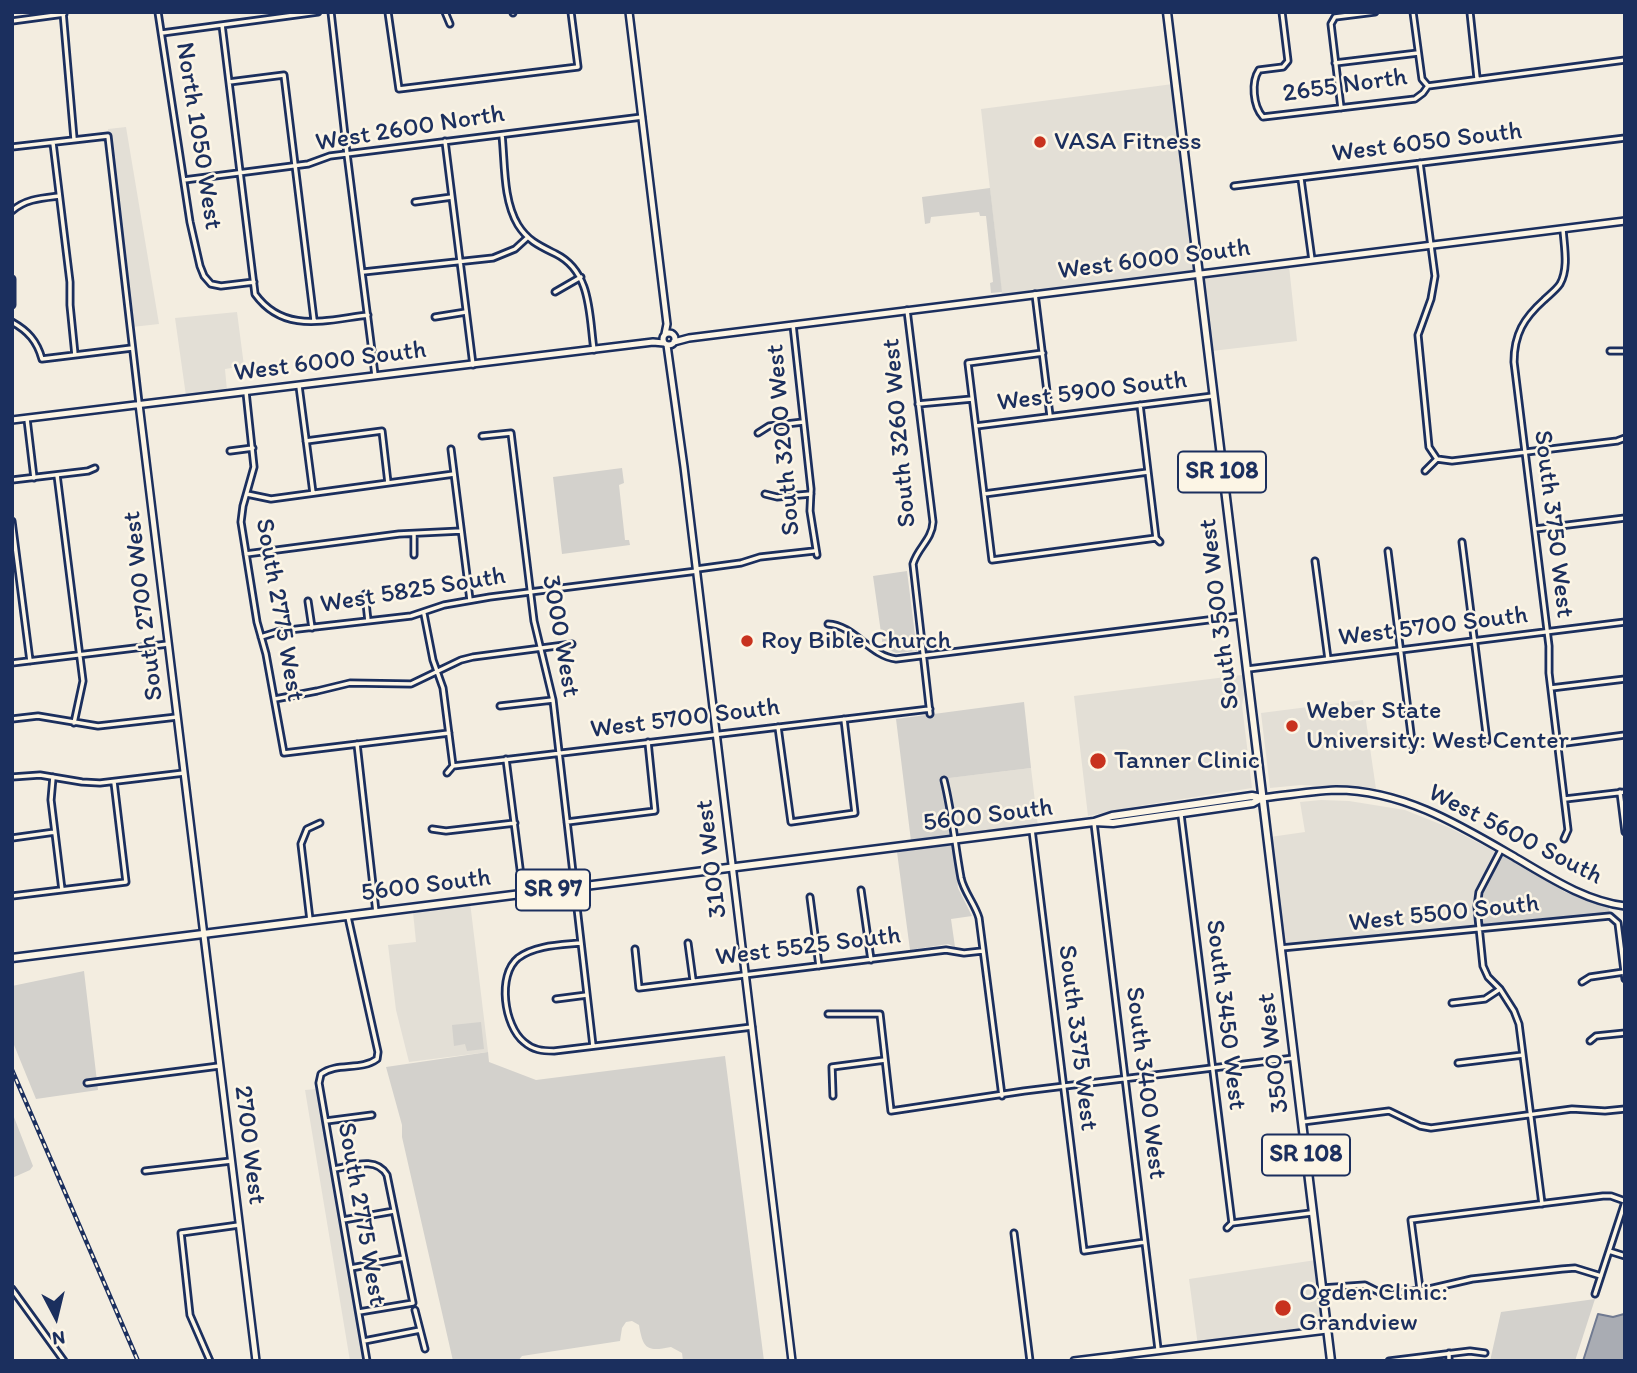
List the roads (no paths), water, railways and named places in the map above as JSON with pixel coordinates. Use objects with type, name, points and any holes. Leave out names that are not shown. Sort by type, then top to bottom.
[{"type":"main road","name":"South 3500 West","points":[[1167,12],[1281,948]]},
{"type":"main road","name":"5600 South","points":[[1094,822],[1112,816],[1252,796],[1262,798]]},
{"type":"main road","name":"5600 South","points":[[12,958],[1094,822],[1113,823],[1253,803],[1262,798]]},
{"type":"main road","name":"3500 West","points":[[1281,948],[1331,1361]]},
{"type":"street","name":"North 1050 West","points":[[158,12],[200,266],[211,284],[221,286],[254,282]]},
{"type":"street","points":[[162,33],[318,12]]},
{"type":"street","points":[[331,12],[375,377]]},
{"type":"street","points":[[388,12],[399,89],[578,67],[571,12]]},
{"type":"street","points":[[445,12],[450,24]]},
{"type":"street","points":[[629,12],[669,340]]},
{"type":"street","name":"2655 North","points":[[1282,12],[1288,61],[1283,67],[1259,70],[1254,78],[1257,110],[1263,117],[1415,99],[1428,86],[1625,60]]},
{"type":"street","points":[[1341,108],[1331,24],[1335,17],[1375,12]]},
{"type":"street","points":[[1413,12],[1422,79],[1428,86]]},
{"type":"street","points":[[1470,12],[1477,78]]},
{"type":"street","points":[[12,21],[63,13],[74,140],[12,148]]},
{"type":"street","points":[[222,25],[255,294],[276,316],[288,320],[314,321],[368,314]]},
{"type":"street","points":[[1335,63],[1418,53]]},
{"type":"street","points":[[229,82],[284,75],[314,321]]},
{"type":"street","name":"West 2600 North","points":[[184,180],[308,164],[346,153],[642,117]]},
{"type":"street","points":[[502,134],[509,200],[519,227],[527,238],[571,263],[581,277],[587,293],[594,350]]},
{"type":"street","name":"South 2700 West","points":[[74,140],[108,136],[203,933]]},
{"type":"street","name":"West 6050 South","points":[[1234,186],[1625,138]]},
{"type":"street","points":[[445,141],[472,365]]},
{"type":"street","points":[[53,143],[70,282],[75,355]]},
{"type":"street","points":[[1420,163],[1434,288],[1418,335],[1418,348],[1429,447],[1437,459],[1452,461],[1625,438]]},
{"type":"street","points":[[1301,178],[1312,260]]},
{"type":"street","points":[[12,211],[18,205],[33,200],[60,196]]},
{"type":"street","points":[[415,202],[452,197]]},
{"type":"street","name":"West 6000 South","points":[[12,420],[1625,221]]},
{"type":"street","name":"South 3750 West","points":[[1563,229],[1565,255],[1560,284],[1529,314],[1517,335],[1514,348],[1548,632],[1551,688],[1568,830],[1564,839]]},
{"type":"street","points":[[363,272],[506,254],[527,238]]},
{"type":"street","points":[[555,292],[581,277]]},
{"type":"street","points":[[12,279],[12,305]]},
{"type":"street","points":[[1035,294],[1051,416]]},
{"type":"street","name":"South 3260 West","points":[[907,310],[933,522],[931,535],[918,551],[913,564],[930,715]]},
{"type":"street","points":[[435,317],[466,312]]},
{"type":"street","points":[[12,323],[33,338],[42,359],[132,348]]},
{"type":"street","name":"South 3200 West","points":[[793,325],[816,553]]},
{"type":"street","name":"3100 West","points":[[669,340],[792,1361]]},
{"type":"street","points":[[1610,351],[1625,351]]},
{"type":"street","points":[[1043,354],[968,363],[992,560],[1158,540],[1140,405]]},
{"type":"street","points":[[299,386],[313,493]]},
{"type":"street","name":"South 2775 West","points":[[246,392],[254,467],[241,515],[284,753],[357,744]]},
{"type":"street","name":"West 5900 South","points":[[975,426],[1213,396]]},
{"type":"street","name":"West 5900 South","points":[[919,404],[972,399]]},
{"type":"street","points":[[27,419],[34,478]]},
{"type":"street","points":[[758,433],[769,426],[803,422]]},
{"type":"street","points":[[306,441],[382,431],[388,483]]},
{"type":"street","name":"3000 West","points":[[482,436],[511,433],[530,592],[539,648],[553,700],[593,1046]]},
{"type":"street","points":[[230,451],[253,448]]},
{"type":"street","points":[[451,449],[470,601]]},
{"type":"street","points":[[1425,471],[1437,459]]},
{"type":"street","points":[[12,480],[95,468]]},
{"type":"street","points":[[984,494],[1148,472]]},
{"type":"street","points":[[247,494],[271,499],[454,474]]},
{"type":"street","points":[[57,475],[83,681],[74,723]]},
{"type":"street","points":[[765,494],[777,497],[811,494]]},
{"type":"street","points":[[1535,528],[1625,518]]},
{"type":"street","points":[[12,521],[30,661]]},
{"type":"street","points":[[246,554],[399,534],[461,531]]},
{"type":"street","points":[[414,534],[414,555]]},
{"type":"street","points":[[1462,542],[1487,741]]},
{"type":"street","points":[[1388,551],[1413,750]]},
{"type":"street","name":"West 5825 South","points":[[261,637],[280,631],[424,613],[444,605],[741,563],[760,557],[816,553]]},
{"type":"street","points":[[1315,561],[1328,659]]},
{"type":"street","points":[[365,594],[368,621]]},
{"type":"street","points":[[309,601],[312,628]]},
{"type":"street","points":[[424,613],[443,688],[453,765],[447,773]]},
{"type":"street","points":[[828,625],[838,625],[890,659],[1240,616]]},
{"type":"street","name":"West 5700 South","points":[[1247,669],[1625,622]]},
{"type":"street","points":[[12,663],[168,643]]},
{"type":"street","points":[[275,699],[350,682],[411,684],[473,657],[572,644]]},
{"type":"street","points":[[1551,688],[1625,678]]},
{"type":"street","points":[[500,706],[553,700]]},
{"type":"street","name":"West 5700 South","points":[[453,765],[930,709]]},
{"type":"street","points":[[12,719],[38,716],[98,726],[177,717]]},
{"type":"street","points":[[778,727],[791,822],[855,813],[844,719]]},
{"type":"street","points":[[376,912],[357,744],[449,733]]},
{"type":"street","points":[[1558,744],[1625,735]]},
{"type":"street","points":[[567,822],[655,811],[648,742]]},
{"type":"street","points":[[506,759],[524,894]]},
{"type":"street","points":[[12,777],[40,775],[82,782],[114,782],[184,773]]},
{"type":"street","points":[[53,776],[51,800],[62,890]]},
{"type":"street","points":[[944,780],[961,881],[979,918],[1002,1096]]},
{"type":"street","points":[[12,896],[126,882],[114,782]]},
{"type":"street","name":"West 5600 South","points":[[1262,798],[1336,790],[1377,795],[1433,813],[1570,889],[1598,900],[1625,906]]},
{"type":"street","points":[[1565,799],[1622,792],[1625,832]]},
{"type":"street","name":"South 3450 West","points":[[1180,813],[1232,1223]]},
{"type":"street","name":"South 3400 West","points":[[1094,822],[1158,1349]]},
{"type":"street","points":[[310,920],[302,844],[307,829],[320,823]]},
{"type":"street","points":[[432,829],[446,831],[515,823]]},
{"type":"street","name":"South 3375 West","points":[[1032,830],[1084,1251],[1145,1242]]},
{"type":"street","points":[[12,838],[55,832]]},
{"type":"street","points":[[1502,850],[1479,892],[1477,907],[1483,966],[1488,977],[1500,989],[1514,1011],[1519,1024],[1542,1203]]},
{"type":"street","points":[[861,890],[871,960]]},
{"type":"street","points":[[810,897],[819,966]]},
{"type":"street","name":"South 2775 West","points":[[348,915],[378,1052],[377,1059],[369,1064],[327,1069],[321,1074],[319,1083],[368,1361]]},
{"type":"street","name":"West 5500 South","points":[[1281,948],[1610,916],[1618,923],[1624,972]]},
{"type":"street","name":"2700 West","points":[[203,933],[256,1361]]},
{"type":"street","points":[[581,943],[535,949],[517,959],[508,971],[506,990],[509,1020],[523,1042],[533,1049],[543,1051],[593,1046],[752,1027]]},
{"type":"street","points":[[688,943],[693,980]]},
{"type":"street","name":"West 5525 South","points":[[635,949],[639,988],[946,950],[964,953],[982,951]]},
{"type":"street","points":[[1583,982],[1590,977],[1624,972],[1625,979]]},
{"type":"street","points":[[1452,1003],[1485,999],[1500,989]]},
{"type":"street","points":[[556,999],[587,995]]},
{"type":"street","points":[[828,1014],[880,1014],[891,1111],[1063,1086],[1294,1058]]},
{"type":"street","points":[[1590,1041],[1596,1036],[1625,1032]]},
{"type":"street","points":[[1458,1063],[1523,1055]]},
{"type":"street","points":[[833,1096],[832,1067],[885,1060]]},
{"type":"street","points":[[87,1083],[219,1066]]},
{"type":"street","points":[[1302,1122],[1388,1111],[1420,1126],[1431,1128],[1572,1109],[1625,1109]]},
{"type":"street","points":[[326,1121],[372,1115]]},
{"type":"street","points":[[145,1171],[231,1161]]},
{"type":"street","points":[[334,1169],[370,1163],[383,1168],[387,1175],[414,1303],[359,1312]]},
{"type":"street","points":[[1420,1289],[1411,1220],[1611,1196],[1625,1201],[1595,1294]]},
{"type":"street","points":[[343,1220],[394,1211]]},
{"type":"street","points":[[1227,1228],[1232,1223],[1313,1212]]},
{"type":"street","points":[[210,1361],[191,1315],[181,1233],[239,1225]]},
{"type":"street","points":[[1014,1233],[1030,1361]]},
{"type":"street","points":[[1609,1251],[1625,1256]]},
{"type":"street","points":[[351,1268],[404,1258]]},
{"type":"street","points":[[1322,1288],[1364,1285],[1389,1294],[1472,1279],[1575,1268],[1601,1276]]},
{"type":"street","points":[[12,1289],[64,1361]]},
{"type":"street","points":[[415,1310],[425,1349]]},
{"type":"street","points":[[364,1341],[420,1330]]},
{"type":"street","points":[[1074,1361],[1327,1330]]},
{"type":"street","points":[[1389,1361],[1470,1351],[1486,1353]]},
{"type":"street","points":[[1449,1353],[1449,1361]]},
{"type":"railway","points":[[12,1070],[138,1361]]},
{"type":"place","name":"VASA Fitness","points":[[1040,142]]},
{"type":"place","name":"Roy Bible Church","points":[[747,641]]},
{"type":"place","name":"Weber State University: West Center","points":[[1292,726]]},
{"type":"place","name":"Tanner Clinic","points":[[1098,761]]},
{"type":"place","name":"Ogden Clinic: Grandview","points":[[1283,1308]]}]
